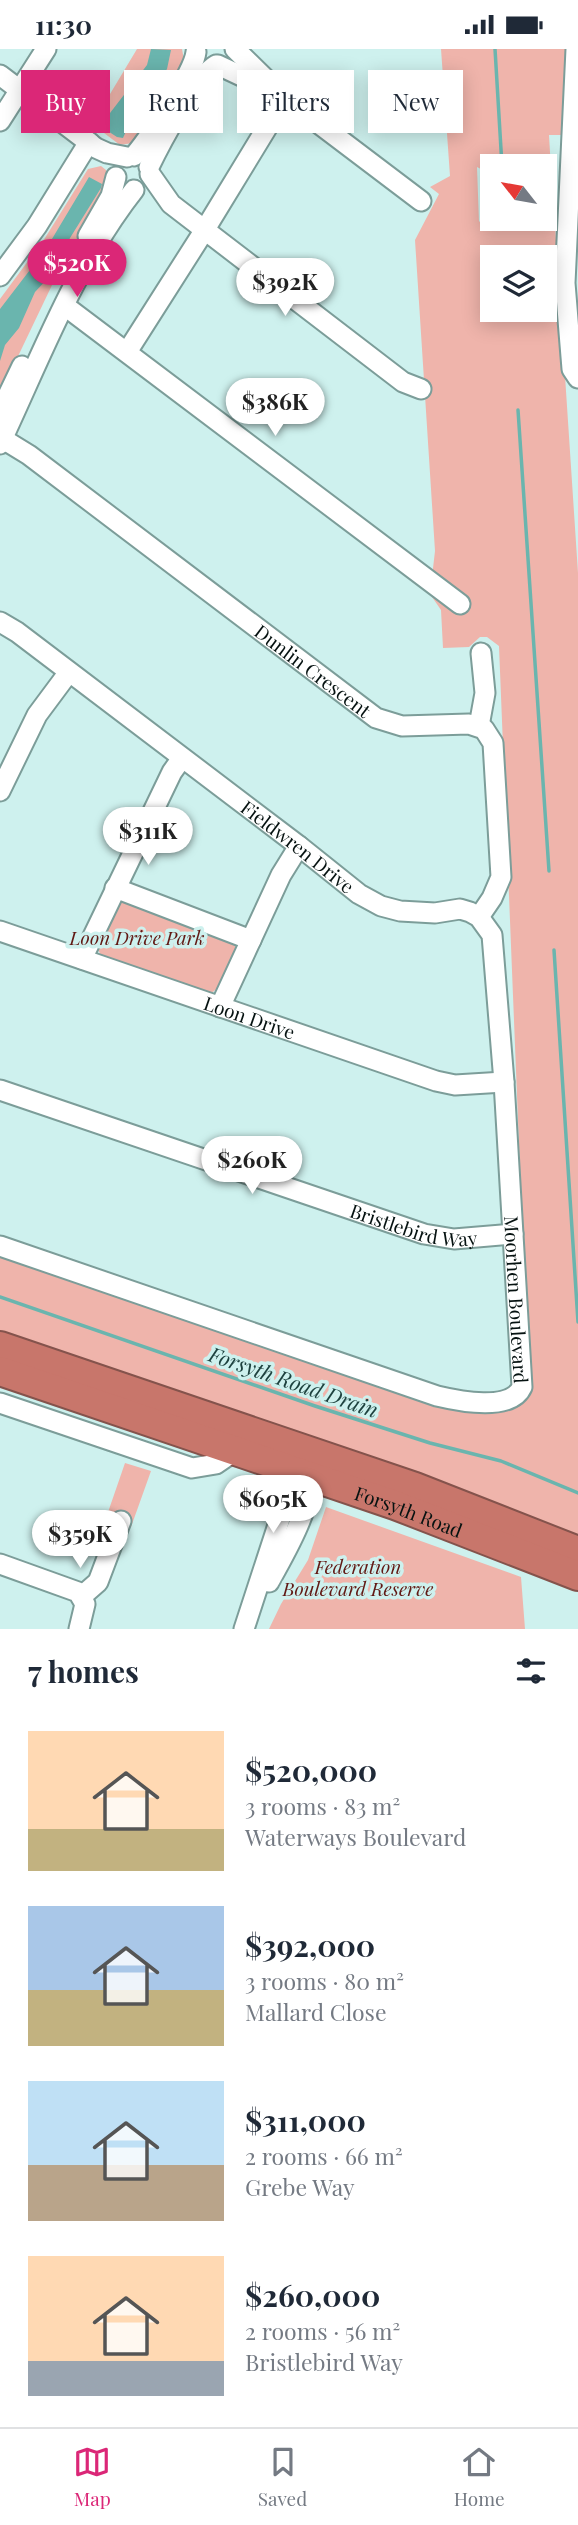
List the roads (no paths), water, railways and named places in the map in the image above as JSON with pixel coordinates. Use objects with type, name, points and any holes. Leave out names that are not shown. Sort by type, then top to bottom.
[{"type":"highway","name":"Forsyth Road","points":[[0,1346],[578,1576]]},
{"type":"highway","name":"Forsyth Road","points":[[0,1371],[235,1451],[415,1487],[578,1551]]},
{"type":"street","points":[[0,121],[46,49]]},
{"type":"street","points":[[1,442],[86,263],[139,172],[198,83],[210,69],[226,61],[233,49],[254,70]]},
{"type":"street","points":[[576,49],[573,213],[565,283],[572,369],[578,378]]},
{"type":"street","points":[[196,50],[204,62],[237,74]]},
{"type":"street","points":[[139,172],[190,70],[196,50]]},
{"type":"street","points":[[0,75],[93,145],[139,172],[204,232],[403,382],[425,388]]},
{"type":"street","points":[[127,352],[264,133]]},
{"type":"street","points":[[330,133],[420,202]]},
{"type":"street","points":[[93,145],[116,175]]},
{"type":"street","points":[[3,265],[37,226],[93,145]]},
{"type":"street","points":[[0,412],[69,268],[111,196],[118,165],[139,172]]},
{"type":"street","points":[[65,306],[460,604]]},
{"type":"street","name":"Dunlin Crescent","points":[[1,442],[29,455],[376,718],[402,726],[479,726]]},
{"type":"street","name":"Fieldwren Drive","points":[[0,622],[359,894],[381,906],[400,911],[435,913],[460,909],[479,917]]},
{"type":"street","points":[[479,917],[492,898],[501,877],[493,743],[488,733],[479,726],[485,694],[481,653]]},
{"type":"street","points":[[0,791],[37,715],[69,672]]},
{"type":"street","points":[[82,959],[172,772],[182,758]]},
{"type":"street","points":[[220,1007],[287,864],[299,846]]},
{"type":"street","points":[[115,888],[251,940]]},
{"type":"street","name":"Moorhen Boulevard","points":[[0,1247],[437,1396],[474,1403],[511,1399],[518,1395],[522,1387],[492,935],[479,917]]},
{"type":"street","name":"Loon Drive","points":[[0,931],[436,1081],[455,1085],[503,1082]]},
{"type":"street","name":"Bristlebird Way","points":[[0,1090],[431,1236],[454,1239],[513,1234]]},
{"type":"street","points":[[0,1403],[186,1467],[207,1467],[235,1451]]},
{"type":"street","points":[[245,1624],[291,1544],[307,1467]]},
{"type":"street","points":[[82,1596],[98,1582],[121,1521]]},
{"type":"street","points":[[0,1564],[69,1587],[82,1596],[85,1608],[79,1629]]},
{"type":"water","points":[[151,49],[171,50],[166,70],[143,70]]},
{"type":"water","points":[[124,95],[123,138],[110,132],[110,113]]},
{"type":"water","points":[[89,177],[102,184],[101,188],[50,276],[35,292],[19,328],[5,345],[0,361],[0,309],[46,249]]},
{"type":"waterway","points":[[495,49],[501,154]]},
{"type":"waterway","points":[[518,410],[549,871]]},
{"type":"waterway","points":[[554,950],[578,1322]]},
{"type":"waterway","name":"Forsyth Road Drain","points":[[0,1297],[315,1406],[430,1443],[501,1461],[578,1493]]},
{"type":"park label","name":"Loon Drive Park","points":[[137,937]]},
{"type":"park label","name":"Federation Boulevard Reserve","points":[[358,1577]]}]
